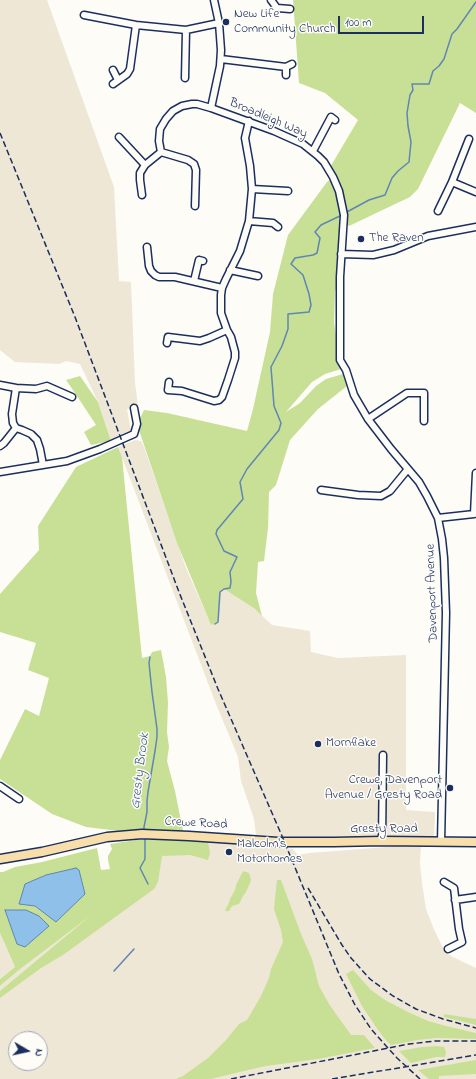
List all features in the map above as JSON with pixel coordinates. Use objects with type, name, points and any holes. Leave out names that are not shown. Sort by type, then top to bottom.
[{"type":"main road","name":"Crewe Road","points":[[0,859],[123,835],[144,834],[293,842]]},
{"type":"main road","name":"Gresty Road","points":[[293,842],[476,842]]},
{"type":"street","points":[[211,108],[221,59],[221,41],[215,0]]},
{"type":"street","points":[[271,0],[277,8],[290,9]]},
{"type":"street","points":[[84,15],[136,25],[186,30],[219,23]]},
{"type":"street","points":[[101,18],[101,26]]},
{"type":"street","points":[[112,70],[115,82],[127,74],[130,69],[136,25]]},
{"type":"street","points":[[185,78],[186,30]]},
{"type":"street","points":[[221,59],[286,67],[292,64]]},
{"type":"street","points":[[286,67],[286,75]]},
{"type":"street","name":"Broadleigh Way","points":[[161,152],[159,141],[160,129],[166,119],[173,111],[182,106],[192,104],[211,108],[292,138],[314,151],[324,162],[337,184],[341,199],[344,223],[341,254]]},
{"type":"street","points":[[314,151],[331,117]]},
{"type":"street","points":[[169,382],[167,393],[182,391],[214,401],[219,400],[222,397],[234,358],[233,342],[221,313],[220,301],[222,288],[240,250],[249,221],[252,189],[245,138],[249,122]]},
{"type":"street","points":[[123,138],[145,165]]},
{"type":"street","points":[[438,212],[469,139]]},
{"type":"street","points":[[142,195],[140,176],[142,170],[145,165],[161,152],[188,160],[194,164],[196,170],[195,206]]},
{"type":"street","points":[[452,182],[476,192]]},
{"type":"street","points":[[252,189],[288,190]]},
{"type":"street","points":[[249,221],[275,222]]},
{"type":"street","points":[[341,254],[373,255],[394,250],[428,236],[476,226]]},
{"type":"street","points":[[147,247],[149,266],[155,275],[159,277],[176,277],[222,288]]},
{"type":"street","name":"Davenport Avenue","points":[[341,254],[340,360],[346,370],[354,395],[368,419],[419,482],[428,496],[438,518],[442,539],[446,613],[442,842]]},
{"type":"street","points":[[194,281],[199,260]]},
{"type":"street","points":[[230,270],[258,276]]},
{"type":"street","points":[[168,337],[200,340],[209,338],[227,330]]},
{"type":"street","points":[[0,385],[16,388],[36,388],[47,386],[72,397]]},
{"type":"street","points":[[16,388],[12,414],[13,423],[16,428],[31,434],[37,440],[43,465]]},
{"type":"street","points":[[368,419],[408,394],[424,393],[424,421]]},
{"type":"street","points":[[0,472],[67,461],[100,449],[134,434],[137,424],[134,408]]},
{"type":"street","points":[[0,446],[16,428]]},
{"type":"street","points":[[321,490],[358,495],[381,496],[388,493],[408,469]]},
{"type":"street","points":[[438,518],[474,514],[476,473]]},
{"type":"street","points":[[382,841],[383,756]]},
{"type":"street","points":[[0,786],[18,799]]},
{"type":"street","points":[[444,882],[454,888],[462,942],[448,949]]},
{"type":"street","points":[[455,900],[476,897]]},
{"type":"shaded area","points":[[0,0],[47,0],[114,187],[119,281],[131,282],[135,383],[138,406],[127,409],[131,431],[111,441],[98,402],[80,364],[66,361],[59,364],[15,362],[0,350]]},
{"type":"shaded area","points":[[135,440],[141,441],[144,447],[186,568],[209,620],[218,622],[220,592],[224,589],[255,609],[272,625],[310,631],[311,652],[338,658],[406,655],[406,810],[435,812],[434,837],[292,837],[256,835],[254,819],[241,781],[238,757],[216,704],[118,447]]},
{"type":"shaded area","points":[[136,840],[203,840],[235,843],[248,847],[252,844],[293,849],[298,855],[400,846],[421,846],[420,863],[422,883],[426,909],[433,927],[442,946],[449,955],[476,968],[476,1079],[0,1079],[0,986],[129,887]]},
{"type":"shaded area","points":[[0,933],[15,967],[0,979]]},
{"type":"green space","points":[[293,0],[476,0],[476,113],[460,103],[418,189],[410,197],[349,226],[344,223],[340,277],[335,291],[334,322],[341,369],[325,374],[312,382],[286,412],[300,403],[316,386],[326,379],[343,374],[347,386],[318,409],[290,440],[276,485],[269,492],[268,528],[264,561],[258,562],[256,593],[262,616],[255,609],[224,589],[220,592],[218,622],[211,625],[177,543],[137,424],[144,410],[167,413],[247,431],[270,332],[273,294],[288,235],[327,182],[333,177],[329,169],[358,120],[325,93],[299,83]]},
{"type":"green space","points":[[80,376],[98,402],[111,441],[91,445],[84,432],[96,425],[66,380]]},
{"type":"green space","points":[[118,447],[122,457],[142,658],[150,656],[152,652],[161,650],[166,677],[168,703],[167,732],[169,747],[167,761],[183,831],[119,831],[86,827],[52,814],[0,779],[0,760],[25,709],[39,716],[49,678],[28,670],[36,643],[0,632],[0,594],[39,550],[38,526],[76,467]]},
{"type":"green space","points":[[154,839],[208,842],[210,853],[208,860],[190,855],[162,856],[158,882],[154,889],[63,955],[41,968],[0,998],[0,991],[89,917],[0,986],[0,979],[15,967],[0,933],[0,872],[15,867],[42,862],[97,848],[101,870],[110,869],[108,856],[112,849],[110,844]]},
{"type":"green space","points":[[244,871],[249,873],[251,879],[246,892],[239,904],[232,906],[229,911],[225,911],[236,885]]},
{"type":"green space","points":[[277,880],[281,880],[312,959],[319,986],[329,1004],[351,1035],[364,1035],[375,1048],[318,1059],[266,1066],[211,1079],[176,1079],[183,1076],[208,1058],[239,1024],[247,1020],[261,996],[283,942],[281,930],[274,909]]},
{"type":"green space","points":[[353,970],[371,990],[385,1000],[428,1021],[476,1033],[476,1039],[436,1038],[391,1045],[384,1038],[362,1006],[346,974]]},
{"type":"green space","points":[[444,1014],[476,1019],[476,1025],[444,1017]]},
{"type":"green space","points":[[422,1047],[444,1047],[446,1052],[445,1057],[436,1057],[411,1063],[399,1051]]},
{"type":"green space","points":[[476,1060],[476,1074],[439,1076],[439,1079],[429,1079],[418,1070]]},
{"type":"water","points":[[76,868],[79,870],[85,894],[56,922],[35,906],[19,904],[25,884],[46,875]]},
{"type":"water","points":[[5,910],[26,910],[39,916],[49,926],[25,947],[17,944]]},
{"type":"waterway","name":"Gresty Brook","points":[[345,213],[369,200],[385,195],[392,178],[409,162],[411,142],[407,113],[410,95],[413,90],[412,84],[429,84],[433,71],[444,59],[452,34],[476,2]]},
{"type":"waterway","name":"Gresty Brook","points":[[215,624],[218,622],[220,592],[224,589],[230,588],[230,572],[237,557],[224,551],[216,534],[217,530],[243,499],[240,482],[247,469],[279,430],[281,423],[274,406],[271,367],[282,346],[288,329],[288,314],[309,312],[311,305],[303,275],[291,264],[295,258],[317,253],[320,238],[315,232],[321,225],[342,215]]},
{"type":"waterway","name":"Gresty Brook","points":[[144,832],[148,792],[157,737],[149,663],[150,657]]},
{"type":"waterway","name":"Gresty Brook","points":[[145,837],[145,859],[140,868],[148,884]]},
{"type":"waterway","name":"Gresty Brook","points":[[114,971],[134,949]]},
{"type":"railway","points":[[0,133],[75,317],[179,592],[218,689],[282,836],[339,974],[355,1005],[371,1029],[397,1058],[420,1079]]},
{"type":"railway","points":[[308,888],[342,945],[351,958],[370,979],[393,996],[416,1009],[443,1019],[476,1028]]},
{"type":"railway","points":[[231,1079],[409,1044],[435,1041],[476,1041]]},
{"type":"railway","points":[[332,1079],[476,1055]]},
{"type":"place","name":"New Life Community Church","points":[[226,22]]},
{"type":"place","name":"The Raven","points":[[361,239]]},
{"type":"place","name":"Mornflake","points":[[318,744]]},
{"type":"place","name":"Crewe, Davenport Avenue / Gresty Road","points":[[450,788]]},
{"type":"place","name":"Malcolm's Motorhomes","points":[[229,852]]}]
